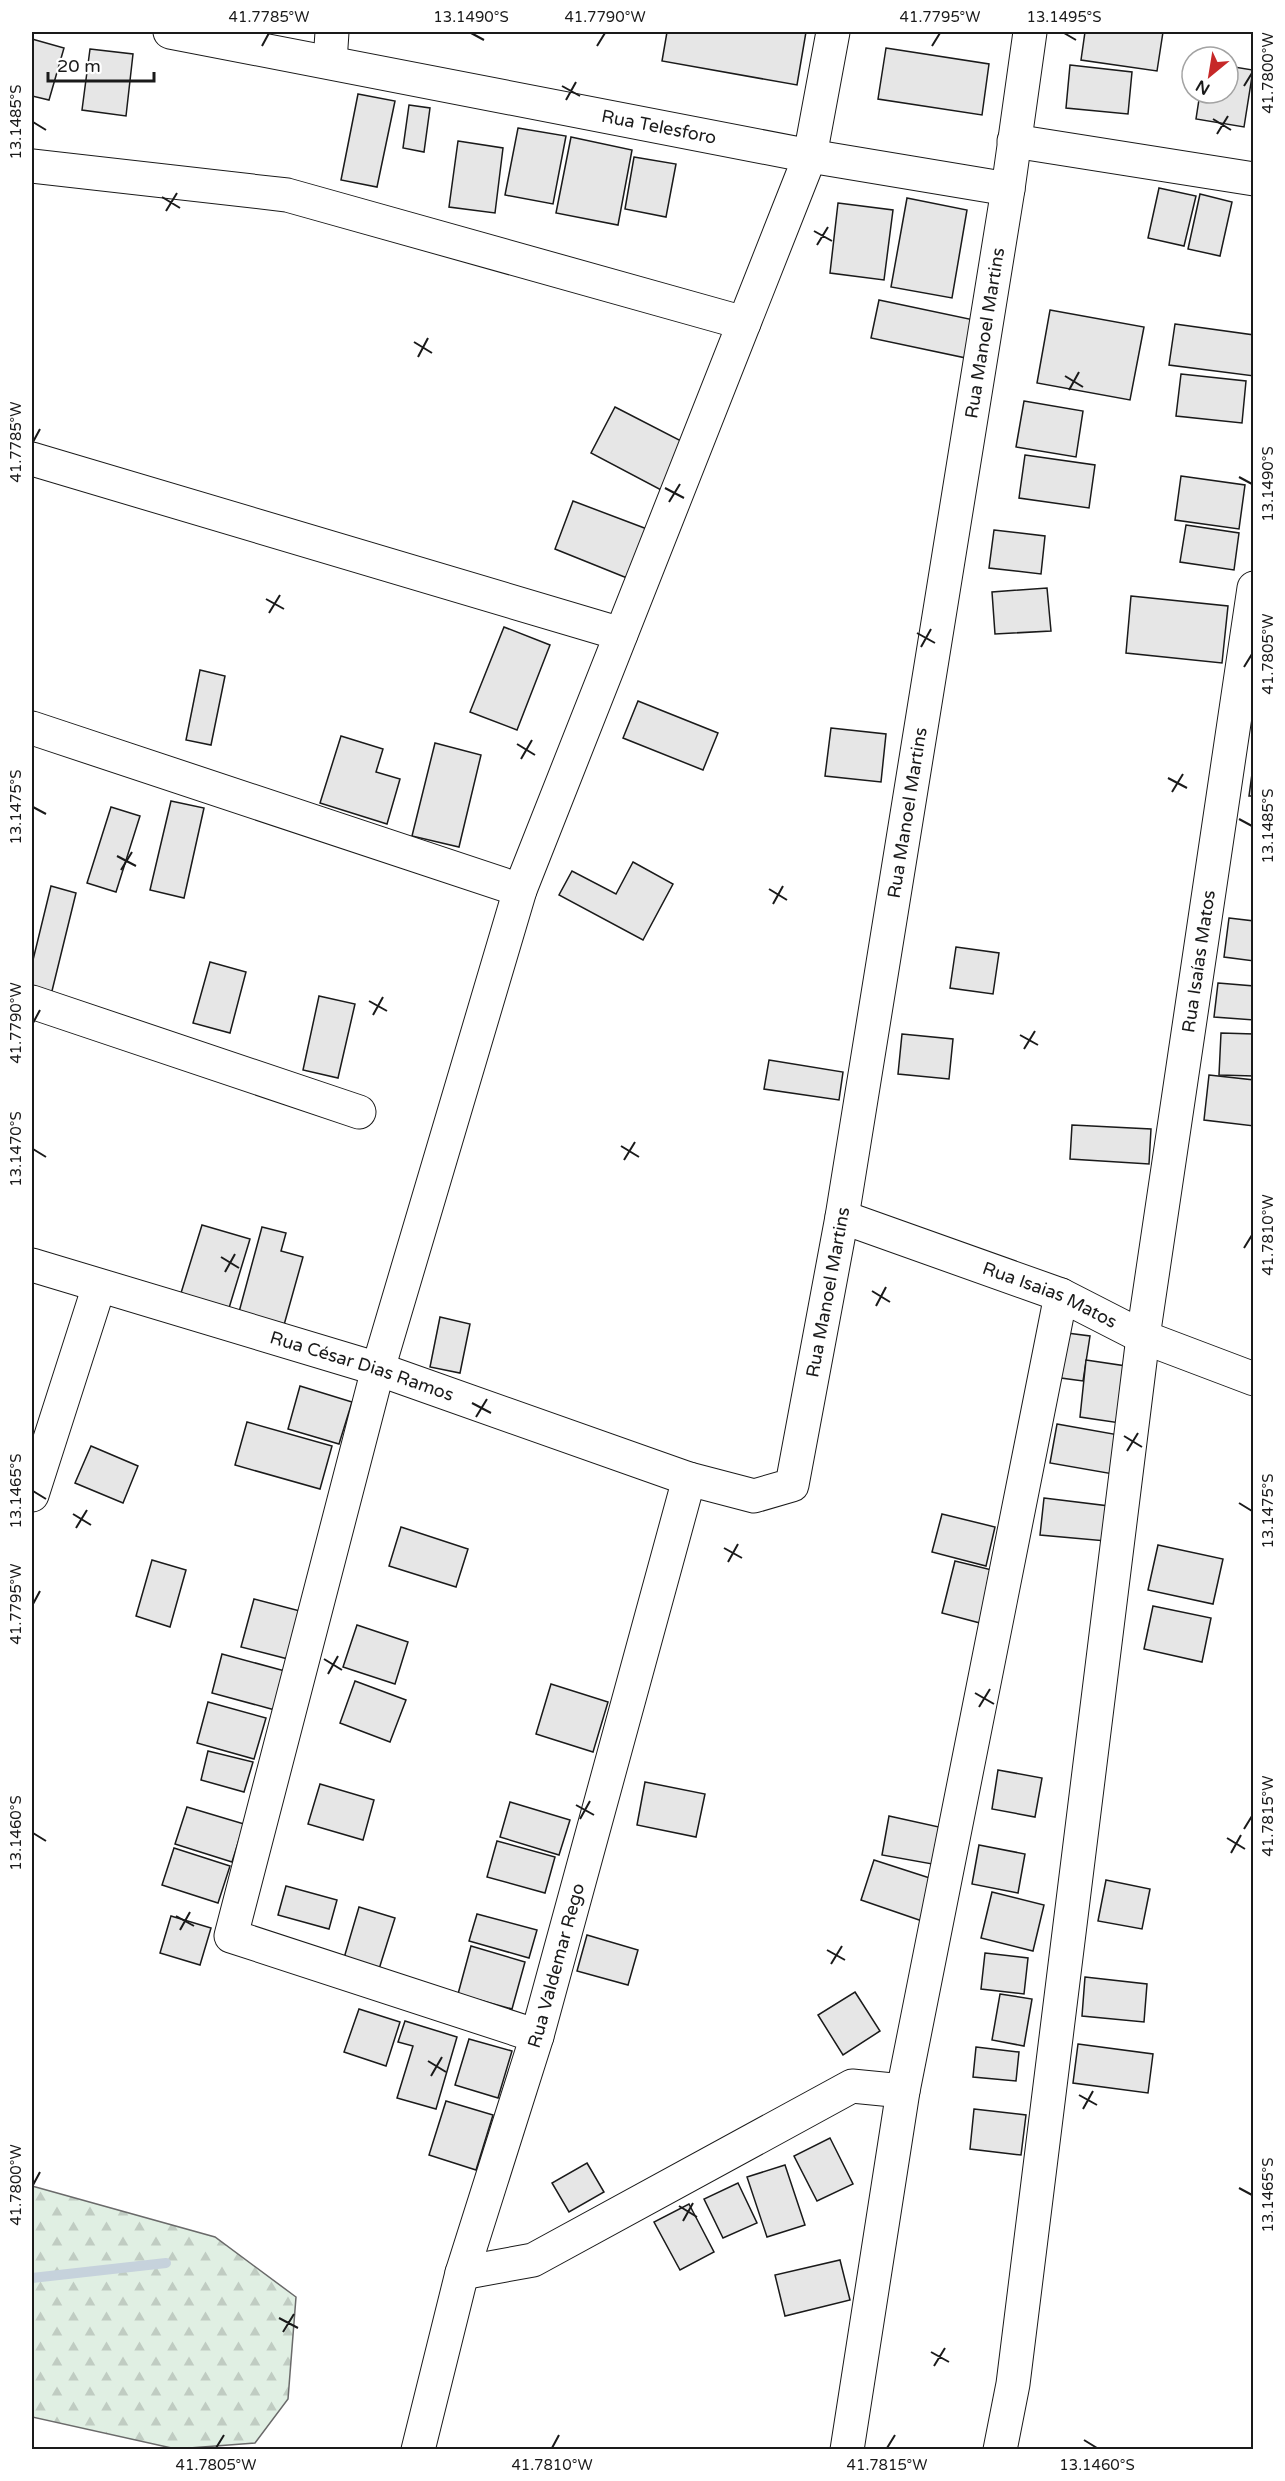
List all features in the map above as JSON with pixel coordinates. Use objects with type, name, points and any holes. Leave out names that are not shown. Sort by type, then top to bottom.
[{"type":"street","name":"Rua Telesforo","points":[[170,32],[331,47],[810,156],[1008,189]]},
{"type":"street","points":[[537,2036],[231,1936],[378,1369],[520,890],[810,156],[833,32]]},
{"type":"street","name":"Rua Manoel Martins","points":[[689,1479],[754,1496],[792,1485],[842,1216],[1008,189],[1030,32]]},
{"type":"street","points":[[1014,141],[1254,179]]},
{"type":"street","points":[[32,166],[287,195],[744,323]]},
{"type":"street","points":[[32,459],[621,634]]},
{"type":"street","name":"Rua Isaías Matos","points":[[1000,2450],[1012,2384],[1143,1337],[1254,588]]},
{"type":"street","points":[[32,728],[520,890]]},
{"type":"street","points":[[32,1002],[359,1112]]},
{"type":"street","name":"Rua Isaias Matos","points":[[842,1216],[1061,1295],[1143,1337],[1254,1379]]},
{"type":"street","name":"Rua César Dias Ramos","points":[[32,1265],[378,1369],[689,1479]]},
{"type":"street","points":[[32,1495],[99,1286]]},
{"type":"street","points":[[847,2450],[903,2091],[1061,1295]]},
{"type":"street","name":"Rua Valdemar Rego","points":[[418,2450],[462,2273],[537,2036],[689,1479]]},
{"type":"street","points":[[462,2273],[533,2260],[852,2086],[903,2091]]},
{"type":"green space","points":[[32,2186],[215,2237],[296,2297],[288,2399],[255,2443],[176,2449],[32,2417]]},
{"type":"building","points":[[667,32],[806,32],[797,85],[662,61]]},
{"type":"building","points":[[1085,32],[1163,32],[1157,71],[1081,60]]},
{"type":"building","points":[[32,39],[64,48],[49,100],[32,96]]},
{"type":"building","points":[[886,48],[989,64],[982,115],[878,99]]},
{"type":"building","points":[[90,49],[133,54],[126,116],[82,110]]},
{"type":"building","points":[[1070,65],[1132,72],[1128,114],[1066,108]]},
{"type":"building","points":[[1240,68],[1253,70],[1244,127],[1196,119],[1198,105],[1240,105]]},
{"type":"building","points":[[358,94],[395,101],[377,187],[341,180]]},
{"type":"building","points":[[409,105],[430,108],[424,152],[403,148]]},
{"type":"building","points":[[518,128],[566,136],[553,204],[505,195]]},
{"type":"building","points":[[571,137],[632,150],[618,225],[556,213]]},
{"type":"building","points":[[458,141],[503,148],[495,213],[449,207]]},
{"type":"building","points":[[634,157],[676,164],[666,217],[625,209]]},
{"type":"building","points":[[1159,188],[1196,196],[1184,246],[1148,238]]},
{"type":"building","points":[[1200,194],[1232,202],[1220,256],[1188,249]]},
{"type":"building","points":[[907,198],[967,210],[952,298],[891,287]]},
{"type":"building","points":[[838,203],[893,210],[884,280],[830,273]]},
{"type":"building","points":[[879,300],[974,320],[966,358],[871,338]]},
{"type":"building","points":[[1050,310],[1144,327],[1130,400],[1037,383]]},
{"type":"building","points":[[1175,324],[1254,335],[1254,376],[1169,365]]},
{"type":"building","points":[[1181,374],[1246,381],[1242,423],[1176,416]]},
{"type":"building","points":[[1024,401],[1083,411],[1076,457],[1016,447]]},
{"type":"building","points":[[615,407],[687,444],[663,491],[591,453]]},
{"type":"building","points":[[1025,455],[1095,465],[1089,508],[1019,498]]},
{"type":"building","points":[[1181,476],[1245,485],[1239,529],[1175,520]]},
{"type":"building","points":[[573,501],[647,529],[627,578],[555,549]]},
{"type":"building","points":[[1186,525],[1239,533],[1234,570],[1180,562]]},
{"type":"building","points":[[994,530],[1045,536],[1041,574],[989,568]]},
{"type":"building","points":[[1047,588],[1051,631],[995,634],[992,592]]},
{"type":"building","points":[[1131,596],[1228,606],[1222,663],[1126,653]]},
{"type":"building","points":[[504,627],[550,645],[517,730],[470,712]]},
{"type":"building","points":[[200,670],[225,676],[211,745],[186,740]]},
{"type":"building","points":[[638,701],[718,733],[703,770],[623,738]]},
{"type":"building","points":[[831,728],[886,734],[881,782],[825,776]]},
{"type":"building","points":[[341,736],[383,749],[376,772],[400,779],[387,824],[320,803]]},
{"type":"building","points":[[435,743],[481,755],[459,847],[412,836]]},
{"type":"building","points":[[1254,759],[1254,796],[1249,796]]},
{"type":"building","points":[[171,801],[204,808],[184,898],[150,890]]},
{"type":"building","points":[[111,807],[140,816],[116,892],[87,883]]},
{"type":"building","points":[[633,862],[673,884],[643,940],[559,895],[572,871],[616,894]]},
{"type":"building","points":[[51,886],[76,893],[51,995],[32,990],[32,964]]},
{"type":"building","points":[[1229,918],[1254,921],[1254,961],[1224,957]]},
{"type":"building","points":[[956,947],[999,953],[993,994],[950,988]]},
{"type":"building","points":[[210,962],[246,972],[230,1033],[193,1023]]},
{"type":"building","points":[[1218,983],[1254,986],[1254,1020],[1214,1017]]},
{"type":"building","points":[[319,996],[355,1004],[338,1078],[303,1070]]},
{"type":"building","points":[[1221,1033],[1254,1034],[1254,1076],[1219,1075]]},
{"type":"building","points":[[902,1034],[953,1039],[949,1079],[898,1074]]},
{"type":"building","points":[[769,1060],[843,1072],[839,1100],[764,1089]]},
{"type":"building","points":[[1209,1075],[1254,1080],[1254,1126],[1204,1120]]},
{"type":"building","points":[[1072,1125],[1151,1129],[1149,1164],[1070,1159]]},
{"type":"building","points":[[202,1225],[250,1239],[229,1308],[181,1293]]},
{"type":"building","points":[[262,1227],[286,1233],[281,1251],[303,1257],[284,1325],[239,1312]]},
{"type":"building","points":[[440,1317],[470,1324],[460,1373],[430,1367]]},
{"type":"building","points":[[1067,1333],[1090,1336],[1083,1381],[1061,1378]]},
{"type":"building","points":[[1086,1360],[1126,1366],[1120,1423],[1080,1417]]},
{"type":"building","points":[[300,1386],[352,1402],[339,1444],[288,1429]]},
{"type":"building","points":[[247,1422],[332,1446],[320,1489],[235,1465]]},
{"type":"building","points":[[1057,1424],[1119,1435],[1113,1474],[1050,1463]]},
{"type":"building","points":[[91,1446],[138,1466],[123,1503],[75,1483]]},
{"type":"building","points":[[1044,1498],[1109,1506],[1106,1541],[1040,1535]]},
{"type":"building","points":[[942,1514],[995,1527],[986,1566],[932,1552]]},
{"type":"building","points":[[401,1527],[468,1549],[456,1587],[389,1566]]},
{"type":"building","points":[[1158,1545],[1223,1559],[1213,1604],[1148,1590]]},
{"type":"building","points":[[152,1560],[186,1570],[170,1627],[136,1616]]},
{"type":"building","points":[[955,1561],[992,1570],[980,1623],[942,1613]]},
{"type":"building","points":[[254,1599],[300,1611],[288,1659],[241,1647]]},
{"type":"building","points":[[1153,1606],[1211,1618],[1202,1662],[1144,1649]]},
{"type":"building","points":[[357,1625],[408,1642],[395,1684],[343,1667]]},
{"type":"building","points":[[222,1654],[285,1671],[275,1710],[212,1693]]},
{"type":"building","points":[[355,1681],[406,1700],[390,1742],[340,1723]]},
{"type":"building","points":[[551,1684],[608,1702],[593,1752],[536,1734]]},
{"type":"building","points":[[208,1702],[266,1718],[254,1759],[197,1743]]},
{"type":"building","points":[[208,1751],[253,1762],[244,1792],[201,1780]]},
{"type":"building","points":[[998,1770],[1042,1778],[1035,1817],[992,1809]]},
{"type":"building","points":[[645,1782],[705,1794],[696,1837],[637,1825]]},
{"type":"building","points":[[320,1784],[374,1800],[363,1840],[308,1824]]},
{"type":"building","points":[[510,1802],[570,1820],[559,1855],[500,1837]]},
{"type":"building","points":[[187,1807],[244,1824],[232,1862],[175,1844]]},
{"type":"building","points":[[889,1816],[939,1827],[932,1864],[882,1855]]},
{"type":"building","points":[[497,1841],[555,1857],[545,1893],[487,1877]]},
{"type":"building","points":[[979,1845],[1025,1854],[1018,1893],[972,1884]]},
{"type":"building","points":[[174,1848],[230,1866],[218,1903],[162,1885]]},
{"type":"building","points":[[874,1860],[939,1881],[925,1922],[861,1900]]},
{"type":"building","points":[[1106,1880],[1150,1889],[1142,1929],[1098,1921]]},
{"type":"building","points":[[286,1886],[337,1900],[329,1929],[278,1915]]},
{"type":"building","points":[[992,1892],[1044,1905],[1033,1951],[981,1938]]},
{"type":"building","points":[[359,1907],[395,1918],[379,1969],[344,1958]]},
{"type":"building","points":[[477,1914],[537,1930],[529,1958],[469,1941]]},
{"type":"building","points":[[171,1916],[211,1928],[200,1965],[160,1953]]},
{"type":"building","points":[[587,1935],[638,1950],[628,1985],[577,1971]]},
{"type":"building","points":[[471,1946],[525,1962],[512,2009],[458,1994]]},
{"type":"building","points":[[985,1953],[1028,1958],[1024,1994],[981,1989]]},
{"type":"building","points":[[1085,1977],[1147,1984],[1144,2022],[1082,2016]]},
{"type":"building","points":[[855,1992],[880,2031],[843,2055],[818,2015]]},
{"type":"building","points":[[1000,1994],[1032,1999],[1024,2046],[992,2040]]},
{"type":"building","points":[[359,2009],[400,2022],[386,2066],[344,2052]]},
{"type":"building","points":[[405,2021],[457,2037],[436,2109],[397,2098],[413,2046],[398,2042]]},
{"type":"building","points":[[469,2039],[512,2051],[498,2098],[455,2085]]},
{"type":"building","points":[[1078,2044],[1153,2054],[1148,2093],[1073,2083]]},
{"type":"building","points":[[976,2047],[1019,2052],[1016,2081],[973,2077]]},
{"type":"building","points":[[446,2101],[493,2115],[476,2170],[429,2155]]},
{"type":"building","points":[[974,2109],[1026,2115],[1021,2155],[970,2149]]},
{"type":"building","points":[[830,2138],[853,2184],[817,2201],[794,2156]]},
{"type":"building","points":[[587,2163],[604,2192],[569,2212],[552,2183]]},
{"type":"building","points":[[785,2165],[805,2225],[767,2237],[747,2177]]},
{"type":"building","points":[[738,2183],[757,2223],[723,2238],[704,2199]]},
{"type":"building","points":[[689,2204],[714,2252],[680,2270],[654,2222]]},
{"type":"building","points":[[840,2260],[850,2300],[785,2316],[775,2275]]},
{"type":"waterway","points":[[32,2278],[166,2263]]}]
